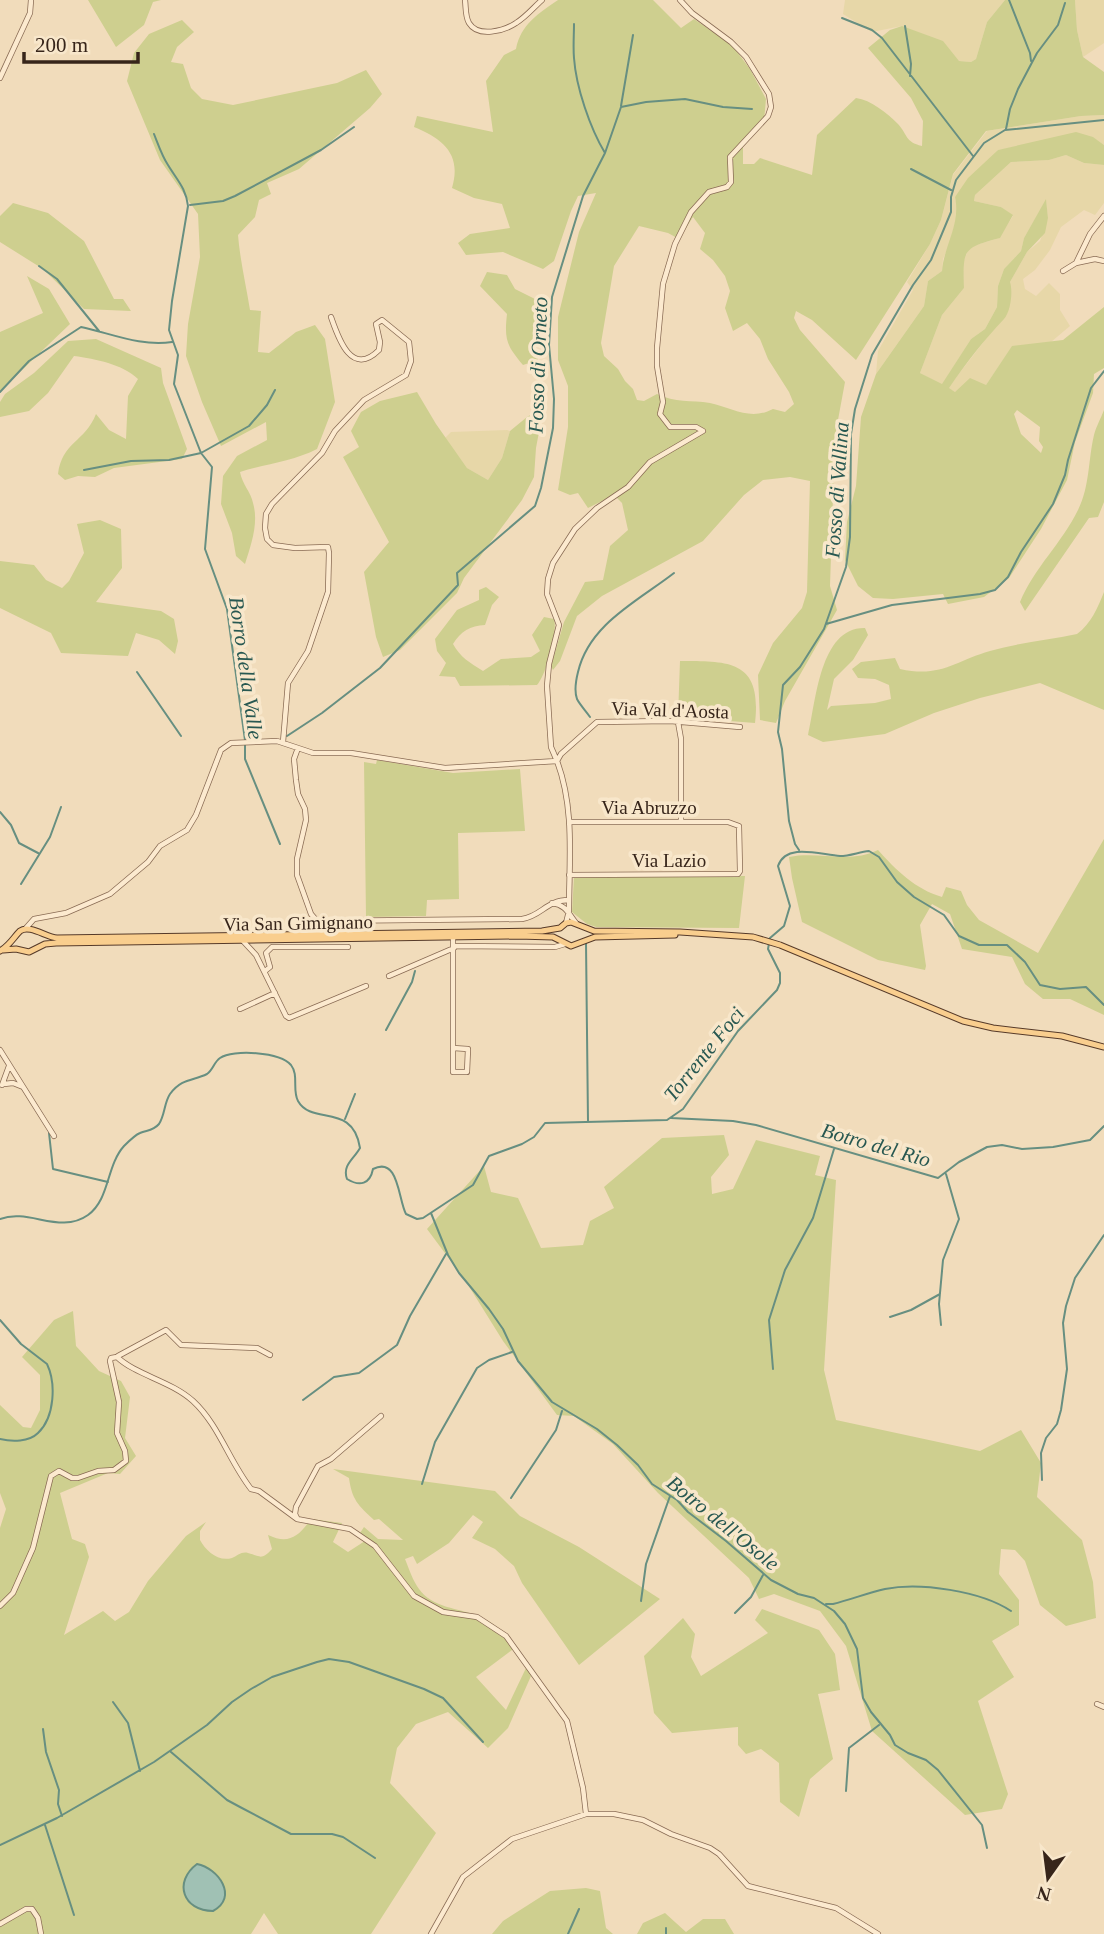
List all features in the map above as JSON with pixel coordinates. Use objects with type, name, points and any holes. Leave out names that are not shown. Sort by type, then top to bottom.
[{"type":"main road","points":[[563,942],[560,928],[566,923],[597,931],[717,934],[760,939],[963,1021],[993,1028],[1062,1036],[1104,1047]]},
{"type":"main road","points":[[579,925],[583,936],[581,941]]},
{"type":"main road","points":[[26,928],[36,931],[40,940],[37,948],[29,952],[0,951],[26,928]]},
{"type":"main road","name":"Via San Gimignano","points":[[36,931],[57,938],[538,932],[560,928]]},
{"type":"main road","name":"Via San Gimignano","points":[[37,948],[49,943],[542,936],[574,946],[581,941],[598,937],[717,934]]},
{"type":"main road","points":[[16,937],[21,950]]},
{"type":"street","points":[[0,78],[30,13],[31,0]]},
{"type":"street","points":[[465,0],[468,21],[483,32],[503,29],[516,23],[542,0]]},
{"type":"street","points":[[566,923],[569,911],[570,822],[564,783],[551,745],[547,674],[558,625],[547,594],[548,579],[562,546],[580,523],[628,487],[650,462],[681,442],[702,433],[701,428],[674,428],[666,425],[660,414],[663,402],[657,357],[663,284],[676,244],[697,205],[709,192],[727,187],[731,182],[730,157],[768,116],[771,101],[746,57],[680,0]]},
{"type":"street","points":[[1076,263],[1090,234],[1104,216]]},
{"type":"street","points":[[1063,271],[1076,263],[1095,259],[1104,261]]},
{"type":"street","points":[[283,742],[288,683],[308,651],[328,592],[330,553],[328,547],[288,548],[273,545],[267,539],[267,514],[287,487],[323,453],[341,424],[364,400],[402,378],[411,361],[409,342],[382,320],[376,324],[379,350],[370,357],[351,356],[344,351],[331,317]]},
{"type":"street","name":"Via Val d'Aosta","points":[[557,761],[561,754],[597,722],[678,722],[740,727]]},
{"type":"street","points":[[678,722],[681,739],[681,821]]},
{"type":"street","points":[[26,928],[32,920],[66,913],[110,894],[148,862],[160,845],[187,830],[197,816],[222,748],[228,744],[283,742],[315,753],[359,754],[445,768],[557,761]]},
{"type":"street","points":[[298,748],[294,760],[296,780],[305,809],[306,824],[296,870],[300,887],[316,920],[522,919],[534,916],[551,903],[569,901]]},
{"type":"street","name":"Via Abruzzo","points":[[570,822],[728,822],[739,826],[740,843]]},
{"type":"street","name":"Via Lazio","points":[[569,875],[737,874],[740,871],[740,843]]},
{"type":"street","points":[[560,902],[569,891]]},
{"type":"street","points":[[560,902],[579,925]]},
{"type":"street","points":[[36,931],[38,919]]},
{"type":"street","points":[[453,937],[454,947],[453,1048],[453,1072],[467,1072],[468,1049],[453,1048]]},
{"type":"street","points":[[256,954],[262,939]]},
{"type":"street","points":[[242,940],[256,954],[286,1016],[291,1018],[366,986]]},
{"type":"street","points":[[388,976],[454,947],[555,947],[563,942]]},
{"type":"street","points":[[265,971],[270,967],[266,953],[272,947],[348,947]]},
{"type":"street","points":[[240,1009],[275,993]]},
{"type":"street","points":[[0,1050],[54,1136]]},
{"type":"street","points":[[1,1086],[9,1064]]},
{"type":"street","points":[[1,1086],[16,1076]]},
{"type":"street","points":[[1,1086],[13,1083],[23,1087]]},
{"type":"street","points":[[0,1606],[13,1593],[33,1548],[51,1476],[59,1471],[78,1478],[114,1469],[126,1461],[125,1451],[117,1433],[118,1402],[111,1358],[166,1330],[181,1345],[257,1348],[270,1355]]},
{"type":"street","points":[[117,1357],[123,1363],[167,1384],[194,1402],[210,1420],[251,1489],[259,1491],[297,1519],[351,1529],[375,1546],[414,1596],[443,1612],[477,1617],[506,1636],[567,1721],[583,1788],[586,1814]]},
{"type":"street","points":[[297,1519],[296,1507],[318,1466],[331,1460],[381,1416]]},
{"type":"street","points":[[1097,1704],[1104,1707]]},
{"type":"street","points":[[431,1934],[454,1890],[463,1877],[477,1865],[512,1839],[586,1814],[614,1814],[643,1820],[671,1834],[710,1848],[719,1854],[748,1886],[836,1908],[878,1934]]},
{"type":"street","points":[[0,1924],[26,1909],[32,1909],[41,1934]]},
{"type":"shaded area","points":[[845,0],[1005,0],[987,22],[976,59],[971,62],[959,61],[902,26],[872,32],[843,14]]},
{"type":"shaded area","points":[[1075,0],[1104,0],[1104,43],[1083,57],[1077,30]]},
{"type":"shaded area","points":[[1104,115],[1104,145],[1092,137],[998,150],[955,197],[958,211],[943,259],[942,271],[928,281],[924,306],[876,374],[878,351],[913,290],[907,282],[941,220],[953,175],[987,131],[1081,116]]},
{"type":"shaded area","points":[[1066,155],[1084,163],[1104,165],[1104,203],[1095,215],[1084,210],[1061,227],[1050,250],[1035,270],[1023,279],[1025,289],[1036,296],[1049,283],[1060,294],[1060,310],[1070,326],[1051,342],[1012,347],[986,385],[955,392],[948,388],[999,322],[1010,282],[1027,252],[1040,241],[1048,218],[1046,200],[1024,238],[1021,251],[1004,269],[998,286],[997,307],[985,329],[971,339],[942,385],[920,373],[942,315],[964,288],[963,263],[968,250],[999,238],[1013,216],[1001,207],[974,201],[975,195],[1011,162],[1049,160]]},
{"type":"shaded area","points":[[510,431],[502,458],[488,480],[467,468],[445,438],[451,432]]},
{"type":"shaded area","points":[[197,1864],[212,1871],[223,1884],[224,1898],[221,1905],[213,1911],[194,1906],[185,1894],[185,1879]]},
{"type":"green space","points":[[88,0],[161,0],[153,2],[144,25],[116,47]]},
{"type":"green space","points":[[558,0],[653,0],[681,28],[694,19],[732,45],[750,69],[766,99],[764,121],[743,143],[743,164],[754,164],[760,158],[812,175],[817,135],[856,98],[884,111],[910,140],[922,146],[923,121],[911,98],[868,48],[890,30],[902,26],[943,41],[959,61],[971,62],[976,59],[987,22],[1005,0],[1075,0],[1077,30],[1083,57],[1104,72],[1104,115],[986,131],[953,174],[941,220],[930,244],[856,360],[812,320],[796,311],[794,318],[800,330],[845,382],[835,436],[830,586],[837,610],[785,701],[776,723],[760,720],[758,675],[773,643],[802,608],[807,592],[810,481],[790,477],[763,480],[744,495],[703,541],[602,596],[577,616],[560,661],[553,670],[551,666],[564,622],[585,582],[603,580],[610,546],[628,530],[622,503],[614,495],[588,508],[578,493],[570,495],[558,490],[568,427],[568,386],[558,360],[558,317],[579,232],[596,193],[578,196],[554,261],[543,269],[503,252],[466,255],[458,243],[470,234],[510,228],[502,204],[474,198],[452,188],[454,166],[448,149],[434,137],[414,127],[417,116],[493,132],[486,81],[504,55],[516,49],[526,26]],"holes":[[[693,217],[705,233],[700,249],[725,276],[730,291],[725,308],[733,331],[747,323],[760,339],[768,359],[794,404],[785,412],[773,409],[749,414],[710,403],[677,400],[657,394],[644,401],[637,400],[633,389],[604,356],[601,343],[614,266],[639,226],[668,233],[679,239]]]},
{"type":"green space","points":[[182,20],[194,32],[177,47],[171,62],[183,64],[191,88],[202,99],[233,105],[337,83],[366,70],[382,94],[370,108],[299,169],[267,183],[271,194],[259,200],[255,217],[238,235],[250,310],[261,311],[258,352],[269,353],[296,332],[315,325],[325,339],[335,402],[317,449],[240,472],[255,511],[253,534],[245,564],[236,556],[232,533],[221,504],[223,476],[237,456],[267,440],[266,422],[221,446],[202,402],[186,356],[188,324],[200,257],[198,214],[160,160],[127,81],[134,53],[149,34]]},
{"type":"green space","points":[[1076,132],[1093,137],[1104,145],[1104,165],[1084,163],[1066,155],[1049,160],[1011,162],[975,195],[974,201],[1001,207],[1013,215],[1000,238],[978,245],[967,252],[964,288],[942,315],[920,373],[942,384],[971,339],[985,329],[997,307],[998,286],[1004,269],[1021,251],[1024,238],[1046,199],[1048,218],[1045,233],[1027,252],[1010,282],[1011,301],[1006,315],[949,388],[955,392],[970,378],[986,385],[1012,346],[1063,340],[1104,307],[1104,368],[1094,374],[1093,393],[1075,442],[1067,480],[1041,529],[1009,578],[984,597],[948,604],[943,594],[893,599],[873,598],[858,586],[845,560],[847,522],[856,486],[861,417],[876,374],[924,306],[928,281],[942,271],[956,216],[955,197],[968,178],[998,150]],"holes":[[[1017,410],[1040,427],[1039,441],[1043,447],[1041,453],[1021,434],[1014,414]]]},
{"type":"green space","points":[[13,203],[48,213],[84,241],[114,299],[123,299],[131,311],[84,309],[43,269],[0,242],[0,216]]},
{"type":"green space","points":[[487,272],[507,275],[515,289],[535,299],[541,319],[534,344],[538,360],[523,365],[513,353],[507,337],[507,314],[480,286]]},
{"type":"green space","points":[[27,276],[49,289],[70,324],[0,391],[0,332],[43,313]]},
{"type":"green space","points":[[96,339],[161,368],[163,383],[187,449],[182,459],[114,468],[95,477],[78,476],[65,480],[58,474],[64,455],[86,431],[96,414],[109,430],[126,439],[128,396],[138,379],[117,366],[100,361],[74,356],[48,393],[29,411],[0,417],[0,402],[5,394],[34,373],[68,341]]},
{"type":"green space","points":[[417,392],[467,468],[488,480],[502,458],[510,431],[539,410],[541,421],[534,477],[522,500],[464,578],[457,593],[400,650],[383,657],[376,637],[364,572],[389,542],[343,457],[359,447],[351,431],[361,412],[380,401]]},
{"type":"green space","points":[[1104,410],[1104,502],[1098,517],[1089,518],[1025,611],[1020,602],[1026,590],[1064,534],[1082,501],[1094,435]]},
{"type":"green space","points":[[100,520],[121,529],[122,568],[96,602],[161,611],[174,619],[178,641],[175,654],[159,640],[136,633],[128,656],[61,653],[51,633],[0,608],[0,561],[34,565],[46,580],[62,588],[69,581],[84,553],[77,524]]},
{"type":"green space","points":[[486,587],[499,597],[492,605],[485,625],[466,630],[453,644],[462,656],[483,671],[501,659],[531,657],[540,651],[532,635],[544,617],[554,619],[550,654],[537,685],[460,686],[455,677],[439,676],[446,663],[437,651],[435,639],[457,610],[479,600],[479,590]]},
{"type":"green space","points":[[1104,592],[1104,710],[1040,683],[934,713],[885,734],[823,742],[808,735],[818,686],[829,652],[838,640],[850,631],[865,628],[868,635],[853,660],[834,679],[827,710],[831,706],[875,703],[891,699],[889,685],[875,679],[858,678],[852,669],[861,662],[895,658],[900,669],[937,670],[1001,648],[1077,634],[1090,620]]},
{"type":"green space","points":[[680,661],[728,664],[748,676],[756,703],[755,723],[678,717]]},
{"type":"green space","points":[[377,760],[453,773],[520,769],[525,831],[458,833],[459,899],[427,900],[426,916],[366,917],[364,762],[376,764]]},
{"type":"green space","points":[[1104,839],[1104,1015],[1070,999],[1043,999],[1025,984],[1012,957],[962,949],[950,914],[932,904],[920,925],[925,970],[878,960],[802,922],[789,857],[845,857],[878,850],[899,872],[932,894],[942,897],[946,887],[961,891],[967,905],[979,920],[1038,953]]},
{"type":"green space","points":[[745,876],[739,928],[596,927],[587,924],[572,912],[574,877]]},
{"type":"green space","points":[[724,1135],[729,1155],[711,1177],[712,1194],[733,1189],[756,1140],[820,1156],[815,1175],[836,1180],[824,1370],[836,1420],[980,1451],[1021,1430],[1041,1463],[1037,1497],[1082,1540],[1093,1582],[1096,1618],[1066,1626],[1040,1605],[1025,1561],[1015,1550],[1001,1549],[999,1574],[1019,1600],[1019,1625],[992,1641],[1014,1677],[978,1701],[1008,1794],[1002,1809],[965,1815],[872,1731],[846,1646],[820,1611],[774,1594],[759,1599],[749,1578],[658,1493],[613,1444],[574,1416],[557,1415],[427,1229],[484,1166],[491,1192],[518,1198],[541,1248],[583,1245],[590,1221],[614,1208],[604,1187],[662,1138]]},
{"type":"green space","points":[[73,1311],[76,1346],[99,1371],[121,1381],[130,1397],[125,1438],[136,1456],[120,1474],[108,1473],[60,1493],[72,1539],[85,1544],[89,1557],[64,1635],[103,1611],[115,1621],[129,1612],[148,1581],[186,1536],[206,1522],[200,1531],[200,1540],[209,1552],[227,1559],[244,1553],[263,1556],[272,1549],[268,1535],[288,1539],[298,1534],[311,1519],[342,1523],[333,1542],[348,1552],[368,1539],[360,1533],[364,1527],[378,1539],[403,1540],[364,1510],[354,1497],[349,1478],[333,1469],[495,1491],[520,1516],[579,1547],[660,1599],[579,1665],[522,1583],[514,1566],[495,1549],[472,1538],[483,1522],[473,1515],[449,1543],[417,1564],[413,1556],[405,1559],[424,1595],[438,1604],[484,1619],[516,1647],[476,1677],[506,1710],[526,1668],[531,1676],[508,1728],[488,1748],[448,1712],[416,1724],[397,1748],[390,1783],[436,1833],[371,1934],[278,1934],[264,1913],[251,1934],[0,1934],[0,1528],[6,1509],[0,1493],[0,1405],[23,1427],[31,1428],[40,1410],[40,1375],[22,1357],[54,1320]]},
{"type":"green space","points":[[762,1609],[819,1630],[835,1654],[840,1690],[818,1694],[833,1759],[810,1779],[799,1817],[780,1802],[779,1763],[761,1749],[746,1754],[738,1745],[738,1727],[672,1733],[654,1713],[644,1656],[683,1618],[695,1634],[691,1657],[701,1676],[768,1633],[755,1620]]},
{"type":"green space","points":[[586,1888],[600,1891],[606,1928],[613,1934],[492,1934],[503,1921],[550,1891]]},
{"type":"green space","points":[[665,1913],[686,1932],[703,1919],[725,1919],[734,1934],[637,1934],[643,1923]]},
{"type":"waterway","points":[[1009,0],[1031,61]]},
{"type":"waterway","points":[[1006,129],[1018,89],[1037,53],[1058,25],[1065,3]]},
{"type":"waterway","points":[[842,18],[872,30],[882,38],[973,156]]},
{"type":"waterway","points":[[574,24],[578,82],[589,120],[605,153]]},
{"type":"waterway","points":[[905,26],[911,64],[910,76]]},
{"type":"waterway","points":[[621,106],[633,35]]},
{"type":"waterway","name":"Fosso di Orneto","points":[[287,736],[380,668],[458,585],[457,573],[535,506],[553,428],[554,399],[549,345],[552,297],[583,196],[605,153],[621,107],[685,99],[723,107],[752,109]]},
{"type":"waterway","name":"Fosso di Vallina","points":[[799,850],[789,821],[778,732],[783,685],[800,667],[824,629],[846,567],[850,537],[851,434],[855,409],[872,355],[913,285],[931,260],[951,212],[951,197],[956,180],[984,143],[1005,130],[1104,120]]},
{"type":"waterway","points":[[190,205],[223,201],[235,196],[321,150],[354,127]]},
{"type":"waterway","name":"Borro della Valle","points":[[154,134],[164,158],[183,189],[188,206],[169,330],[178,355],[174,384],[201,453],[212,467],[205,549],[227,609],[245,740]]},
{"type":"waterway","points":[[911,169],[951,190]]},
{"type":"waterway","points":[[39,266],[57,279],[99,331]]},
{"type":"waterway","points":[[0,392],[29,361],[81,327],[149,343],[172,342]]},
{"type":"waterway","points":[[826,624],[892,605],[995,590],[1008,577],[1053,504],[1065,475],[1091,388],[1104,371]]},
{"type":"waterway","points":[[84,470],[131,461],[169,460],[201,453],[249,426],[267,405],[275,390]]},
{"type":"waterway","points":[[590,717],[578,701],[576,693],[577,675],[584,655],[593,640],[617,615],[674,573]]},
{"type":"waterway","points":[[137,672],[181,736]]},
{"type":"waterway","name":"Borro della Valle","points":[[245,745],[245,759],[280,844]]},
{"type":"waterway","points":[[21,884],[50,837],[61,807]]},
{"type":"waterway","points":[[0,812],[11,825],[19,843],[38,853]]},
{"type":"waterway","name":"Torrente Foci","points":[[0,1219],[11,1216],[67,1223],[88,1215],[100,1200],[118,1154],[136,1135],[159,1124],[174,1089],[183,1082],[207,1074],[220,1058],[235,1053],[277,1057],[291,1065],[295,1073],[296,1097],[304,1108],[341,1120],[356,1134],[360,1148],[347,1166],[347,1179],[364,1183],[370,1178],[373,1169],[388,1168],[396,1181],[406,1214],[417,1219],[423,1218],[473,1185],[489,1156],[534,1137],[545,1123],[667,1120],[683,1109],[738,1031],[777,990],[780,973],[768,949],[770,938],[784,926],[790,906],[778,866],[788,854],[796,852],[840,856],[869,851],[879,857],[897,882],[914,897],[944,915],[959,936],[979,945],[1007,945],[1025,962],[1040,985],[1060,989],[1086,987],[1104,1005]]},
{"type":"waterway","points":[[586,943],[588,1121]]},
{"type":"waterway","points":[[386,1030],[412,982],[415,971]]},
{"type":"waterway","name":"Borro della Valle","points":[[345,1119],[355,1094]]},
{"type":"waterway","name":"Botro del Rio","points":[[671,1118],[756,1125],[938,1178],[959,1162],[987,1147],[1053,1147],[1090,1140],[1104,1126]]},
{"type":"waterway","points":[[49,1133],[53,1169],[108,1182]]},
{"type":"waterway","points":[[773,1369],[769,1320],[785,1270],[813,1218],[834,1149]]},
{"type":"waterway","points":[[941,1325],[939,1304],[943,1260],[959,1219],[946,1174]]},
{"type":"waterway","name":"Botro dell'Osole","points":[[431,1213],[448,1255],[459,1273],[503,1329],[518,1361],[552,1402],[597,1429],[617,1445],[638,1465],[652,1484],[677,1500],[771,1580],[798,1594],[814,1598],[834,1611],[845,1624],[857,1649],[863,1698],[871,1712],[895,1745],[926,1760],[938,1770],[982,1825],[987,1848]]},
{"type":"waterway","points":[[1042,1480],[1041,1453],[1046,1438],[1057,1424],[1067,1369],[1063,1323],[1066,1306],[1075,1278],[1104,1235]]},
{"type":"waterway","points":[[303,1400],[334,1377],[359,1373],[397,1345],[410,1316],[446,1254]]},
{"type":"waterway","points":[[890,1317],[911,1310],[940,1294]]},
{"type":"waterway","name":"Torrente Foci","points":[[0,1320],[21,1344],[47,1364],[53,1390],[48,1418],[38,1433],[20,1441],[0,1439]]},
{"type":"waterway","points":[[422,1484],[435,1442],[477,1368],[489,1360],[512,1352]]},
{"type":"waterway","points":[[511,1498],[556,1430],[562,1411]]},
{"type":"waterway","points":[[641,1601],[646,1564],[670,1496]]},
{"type":"waterway","points":[[735,1613],[751,1597],[763,1575]]},
{"type":"waterway","points":[[826,1604],[885,1589],[915,1587],[967,1593],[1011,1611]]},
{"type":"waterway","points":[[0,1845],[57,1818],[154,1762],[207,1725],[232,1702],[272,1677],[329,1659],[349,1662],[443,1698],[483,1742]]},
{"type":"waterway","points":[[113,1702],[128,1723],[140,1771]]},
{"type":"waterway","points":[[846,1791],[849,1748],[879,1725]]},
{"type":"waterway","points":[[43,1729],[46,1752],[59,1790],[58,1804],[62,1816]]},
{"type":"waterway","points":[[171,1752],[227,1800],[291,1834],[332,1834],[343,1837],[375,1858]]},
{"type":"waterway","points":[[45,1825],[74,1915]]},
{"type":"waterway","points":[[568,1934],[579,1909]]},
{"type":"waterway","points":[[666,1928],[666,1934]]}]
